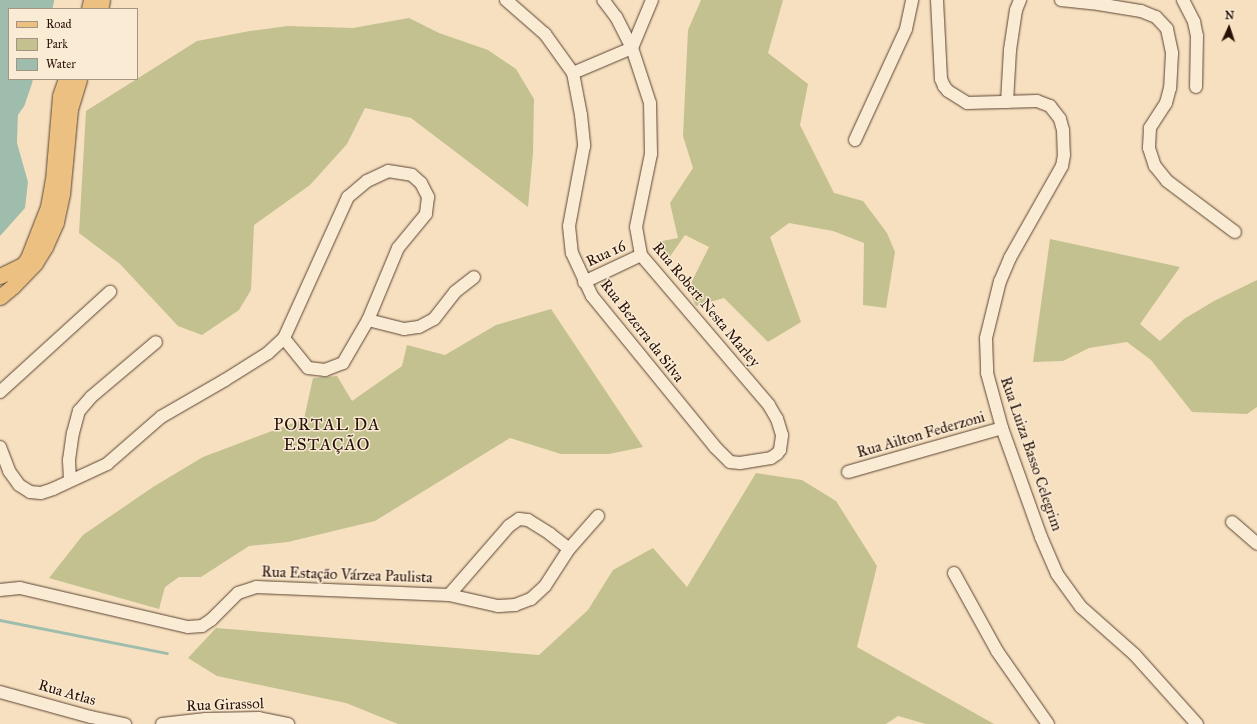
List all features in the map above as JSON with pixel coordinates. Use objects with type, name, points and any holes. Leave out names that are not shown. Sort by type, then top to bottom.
[{"type":"main road","points":[[0,276],[23,265],[28,258],[48,207],[53,180],[60,96],[66,80]]},
{"type":"main road","points":[[0,297],[35,263],[45,247],[56,222],[62,194],[70,108],[79,80]]},
{"type":"street","name":"Rua Bezerra da Silva","points":[[506,0],[545,34],[573,73],[581,115],[584,146],[569,226],[572,254],[584,282],[592,296],[715,446],[730,462],[740,463],[768,459]]},
{"type":"street","name":"Rua Robert Nesta Marley","points":[[603,0],[616,17],[632,48],[650,103],[651,154],[636,227],[641,255],[769,405],[777,418],[782,435],[782,442],[777,454],[768,459]]},
{"type":"street","points":[[573,73],[632,48],[652,0]]},
{"type":"street","points":[[855,140],[906,29],[912,0]]},
{"type":"street","name":"Rua Luiza Basso Celegrim","points":[[937,0],[939,58],[944,86],[958,98],[968,103],[1027,100],[1037,101],[1050,106],[1060,119],[1065,140],[1062,166],[1010,258],[1000,281],[989,319],[985,345],[987,373],[1002,428],[1041,537],[1057,574],[1065,588],[1081,607],[1135,655],[1197,724]]},
{"type":"street","points":[[1007,102],[1010,50],[1016,10],[1020,0]]},
{"type":"street","points":[[1061,0],[1092,2],[1141,11],[1156,17],[1167,30],[1172,53],[1170,88],[1166,103],[1150,128],[1149,148],[1156,166],[1167,181],[1235,232]]},
{"type":"street","points":[[1183,0],[1194,22],[1198,36],[1196,87]]},
{"type":"street","points":[[0,447],[9,471],[19,486],[30,492],[41,493],[107,464],[161,417],[268,353],[284,338],[348,197],[367,181],[388,171],[412,175],[421,183],[428,197],[426,214],[398,248],[368,320],[343,363],[325,370],[308,368],[284,338]]},
{"type":"street","name":"Rua 16","points":[[584,282],[641,255]]},
{"type":"street","points":[[368,320],[404,329],[419,328],[434,319],[455,292],[474,277]]},
{"type":"street","points":[[0,392],[110,292]]},
{"type":"street","points":[[70,480],[69,460],[73,433],[80,411],[90,397],[156,342]]},
{"type":"street","name":"Rua Ailton Federzoni","points":[[848,472],[1002,428]]},
{"type":"street","name":"Rua Estação Várzea Paulista","points":[[0,590],[20,588],[188,627],[202,626],[211,620],[238,593],[256,587],[449,595],[498,606],[516,605],[531,599],[545,586],[569,549],[598,516]]},
{"type":"street","points":[[449,595],[509,526],[519,519],[528,520],[550,534],[569,549]]},
{"type":"street","points":[[1232,522],[1257,544]]},
{"type":"street","points":[[954,573],[997,651],[1048,724]]},
{"type":"street","name":"Rua Atlas","points":[[0,692],[91,717],[125,724]]},
{"type":"street","name":"Rua Girassol","points":[[162,724],[206,719],[259,718],[288,724]]},
{"type":"green space","points":[[701,0],[783,0],[768,53],[808,84],[800,125],[834,193],[863,201],[887,233],[895,252],[886,308],[863,305],[864,243],[833,231],[789,223],[770,237],[801,322],[768,342],[724,298],[696,306],[688,289],[709,247],[685,235],[669,258],[657,242],[678,238],[670,203],[693,168],[683,136],[688,30]]},
{"type":"green space","points":[[409,18],[439,33],[488,50],[516,69],[534,99],[533,153],[528,207],[411,118],[365,108],[347,144],[310,185],[254,225],[251,290],[239,310],[202,335],[178,326],[120,264],[79,233],[86,111],[135,80],[138,80],[138,78],[197,41],[250,31],[288,26],[353,28]]},
{"type":"green space","points":[[1050,239],[1180,267],[1140,324],[1160,341],[1184,319],[1214,301],[1257,280],[1257,407],[1247,414],[1192,412],[1151,360],[1127,342],[1089,348],[1063,361],[1033,362]]},
{"type":"green space","points":[[551,309],[643,447],[609,454],[561,454],[510,438],[375,521],[288,542],[249,546],[201,577],[179,577],[165,587],[159,609],[49,578],[83,535],[153,487],[203,457],[304,419],[313,378],[337,376],[352,401],[402,366],[407,345],[445,355],[496,325]]},
{"type":"green space","points":[[756,473],[802,480],[836,501],[877,566],[857,647],[994,724],[926,724],[898,716],[886,724],[398,724],[346,703],[217,676],[188,658],[216,628],[539,655],[588,610],[613,570],[653,548],[687,587]]},
{"type":"water","points":[[0,0],[40,0],[38,8],[8,8],[8,80],[19,80],[17,143],[28,182],[25,208],[0,236]]},
{"type":"waterway","points":[[44,8],[46,0]]},
{"type":"waterway","points":[[0,127],[17,102],[25,80]]},
{"type":"waterway","points":[[0,620],[167,653]]},
{"type":"district","name":"PORTAL DA ESTAÇÃO","points":[[327,435]]}]
